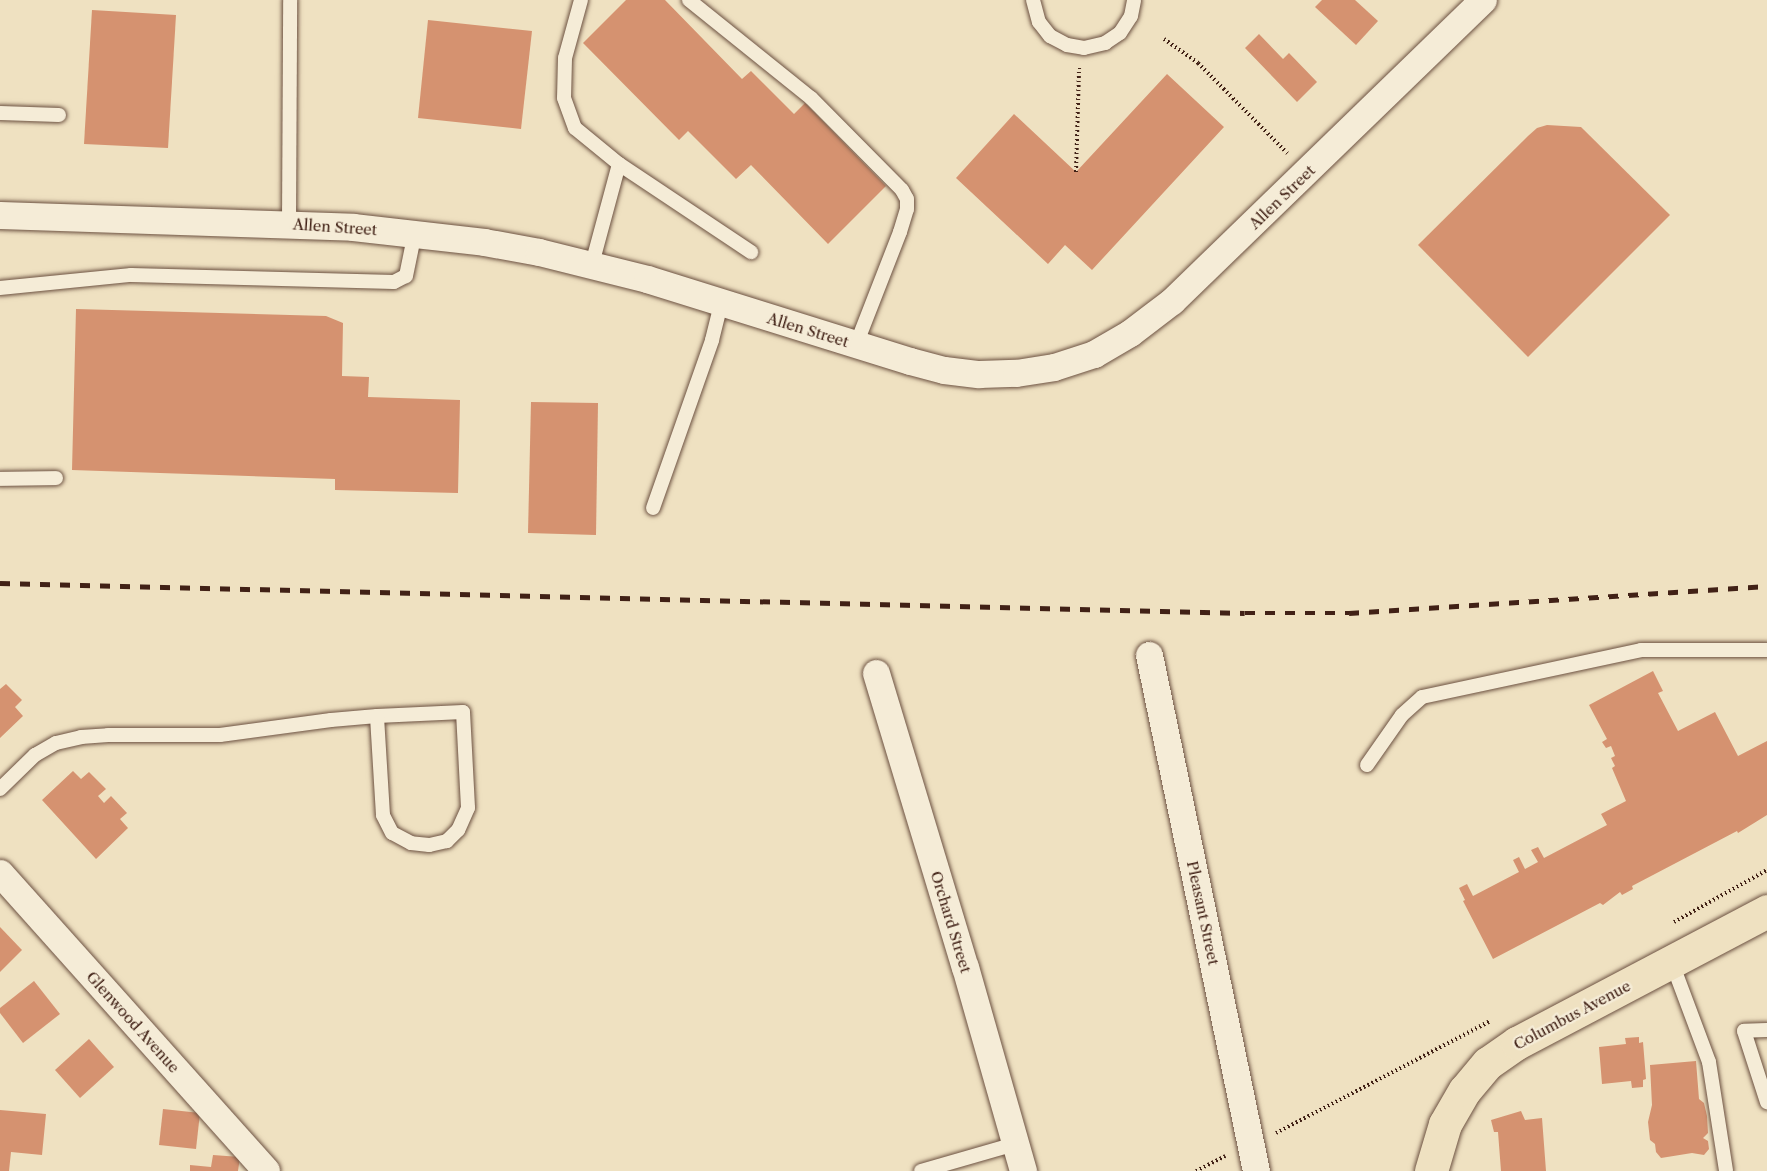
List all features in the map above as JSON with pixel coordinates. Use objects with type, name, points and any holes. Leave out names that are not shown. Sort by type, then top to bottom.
[{"type":"main road","name":"Columbus Avenue","points":[[1431,1171],[1445,1124],[1465,1090],[1488,1063],[1517,1043],[1767,911]]},
{"type":"street","name":"Allen Street","points":[[0,215],[289,224],[415,232],[484,242],[592,264],[944,370],[1007,373],[1054,367],[1094,354],[1121,339],[1172,301],[1483,0]]},
{"type":"street","name":"Pleasant Street","points":[[1149,655],[1256,1171]]},
{"type":"street","name":"Orchard Street","points":[[876,673],[965,967],[1023,1171]]},
{"type":"street","name":"Glenwood Avenue","points":[[0,873],[267,1171]]},
{"type":"lane","points":[[289,224],[290,0]]},
{"type":"lane","points":[[581,0],[565,58],[564,98],[575,128],[619,164],[751,252]]},
{"type":"lane","points":[[689,0],[811,98],[902,190],[907,199],[907,209],[900,232],[856,345]]},
{"type":"lane","points":[[1033,0],[1039,22],[1050,36],[1067,45],[1078,47],[1105,43],[1120,33],[1131,16],[1134,0]]},
{"type":"lane","points":[[0,113],[59,115]]},
{"type":"lane","points":[[592,264],[619,164]]},
{"type":"lane","points":[[0,288],[131,275],[394,282],[406,276],[415,232]]},
{"type":"lane","points":[[653,508],[712,340],[721,303]]},
{"type":"lane","points":[[0,479],[56,478]]},
{"type":"lane","points":[[1366,765],[1402,715],[1422,697],[1641,650],[1767,650]]},
{"type":"lane","points":[[0,789],[35,756],[56,743],[81,737],[220,735],[377,716],[463,712],[468,808],[458,830],[447,841],[429,845],[411,843],[392,833],[383,815],[377,716]]},
{"type":"lane","points":[[1672,963],[1709,1062],[1726,1171]]},
{"type":"lane","points":[[1767,1030],[1744,1032],[1767,1102]]},
{"type":"lane","points":[[921,1171],[1015,1144]]},
{"type":"path","points":[[1164,39],[1198,63],[1290,155]]},
{"type":"path","points":[[1076,172],[1078,47]]},
{"type":"path","points":[[1196,1171],[1228,1154]]},
{"type":"building","points":[[626,0],[665,0],[742,79],[751,71],[794,114],[805,103],[886,186],[828,244],[751,165],[736,179],[688,131],[679,140],[583,43]]},
{"type":"building","points":[[1322,0],[1355,0],[1378,21],[1356,45],[1315,7]]},
{"type":"building","points":[[92,10],[176,15],[168,148],[84,144]]},
{"type":"building","points":[[428,20],[532,31],[521,129],[418,118]]},
{"type":"building","points":[[1259,34],[1283,59],[1289,53],[1317,82],[1297,102],[1245,48]]},
{"type":"building","points":[[1167,74],[1224,127],[1092,270],[1065,245],[1048,264],[956,178],[1014,114],[1076,172]]},
{"type":"building","points":[[1547,125],[1581,127],[1670,215],[1528,357],[1418,245],[1528,136],[1537,128]]},
{"type":"building","points":[[76,309],[326,316],[343,323],[342,376],[369,377],[368,397],[460,400],[458,493],[335,490],[335,479],[72,470]]},
{"type":"building","points":[[531,402],[598,403],[596,535],[528,533]]},
{"type":"building","points":[[1653,671],[1663,691],[1658,693],[1678,731],[1715,712],[1738,756],[1767,741],[1767,815],[1738,833],[1737,831],[1632,886],[1633,889],[1622,895],[1620,892],[1603,905],[1600,903],[1493,959],[1463,901],[1465,900],[1459,888],[1467,884],[1473,896],[1519,872],[1513,860],[1519,857],[1525,869],[1538,862],[1531,850],[1538,847],[1544,858],[1607,825],[1601,814],[1626,801],[1612,768],[1615,766],[1611,758],[1615,756],[1611,746],[1606,748],[1602,742],[1607,739],[1589,705]]},
{"type":"building","points":[[6,684],[22,700],[15,707],[23,716],[0,738],[0,689]]},
{"type":"building","points":[[73,771],[81,779],[89,772],[106,789],[98,796],[104,803],[111,796],[127,813],[120,819],[128,828],[96,859],[42,800]]},
{"type":"building","points":[[0,927],[22,950],[0,972]]},
{"type":"building","points":[[34,981],[60,1014],[23,1043],[0,1013],[0,1008]]},
{"type":"building","points":[[1639,1037],[1639,1043],[1643,1042],[1646,1079],[1643,1080],[1643,1087],[1632,1088],[1631,1081],[1602,1084],[1599,1047],[1626,1044],[1625,1038]]},
{"type":"building","points":[[89,1039],[114,1067],[80,1098],[55,1070]]},
{"type":"building","points":[[1696,1061],[1699,1099],[1704,1103],[1707,1116],[1708,1133],[1703,1138],[1708,1141],[1709,1149],[1704,1155],[1692,1153],[1661,1158],[1656,1152],[1655,1144],[1650,1140],[1648,1122],[1652,1105],[1650,1065]]},
{"type":"building","points":[[163,1109],[200,1113],[196,1149],[159,1145]]},
{"type":"building","points":[[0,1110],[46,1114],[42,1155],[11,1152],[9,1171],[0,1171]]},
{"type":"building","points":[[1521,1111],[1525,1120],[1542,1118],[1546,1171],[1501,1171],[1498,1132],[1494,1132],[1491,1120]]},
{"type":"building","points":[[213,1155],[240,1157],[238,1171],[190,1171],[190,1165],[211,1167]]},
{"type":"railway","points":[[0,583],[1245,613],[1349,613],[1767,586]]}]
